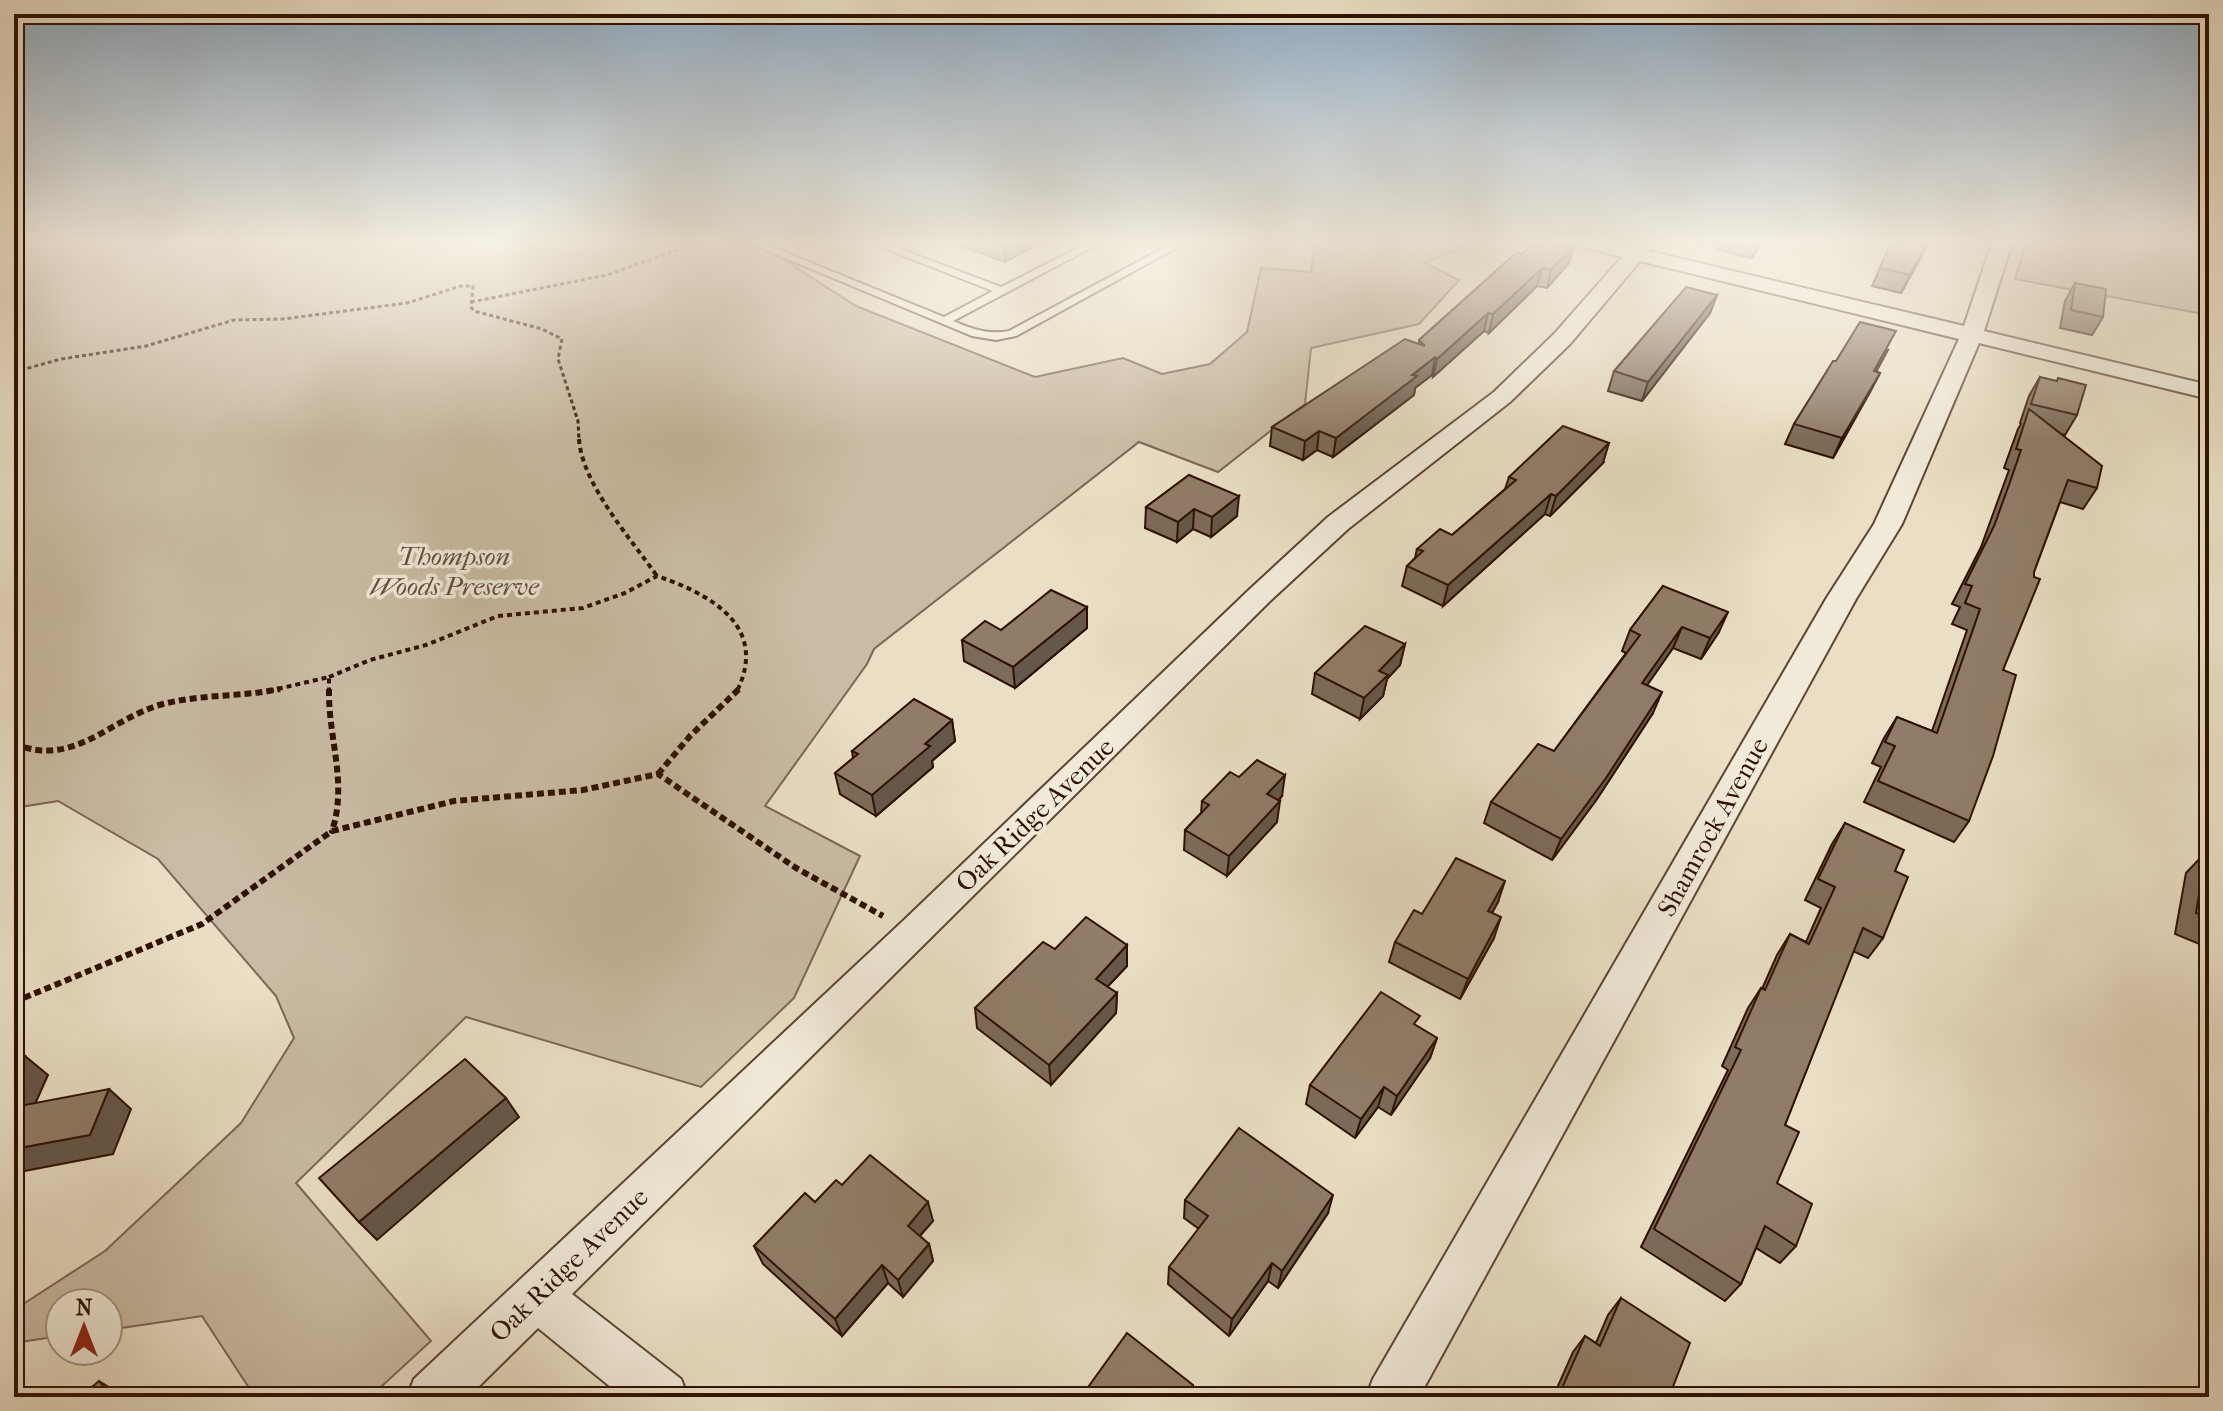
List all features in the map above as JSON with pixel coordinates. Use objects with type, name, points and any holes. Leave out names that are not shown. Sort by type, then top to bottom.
[{"type":"street","name":"Oak Ridge Avenue","points":[[432,1397],[1338,523],[1502,397],[1588,309]]},
{"type":"street","points":[[1871,309],[2209,392]]},
{"type":"street","name":"Shamrock Avenue","points":[[1391,1397],[1841,599],[1888,524],[1972,335],[1981,309]]},
{"type":"street","points":[[536,1296],[663,1397]]},
{"type":"lane","points":[[914,309],[976,334],[996,337],[1012,334],[1058,309]]},
{"type":"lane","points":[[944,321],[967,309]]},
{"type":"path","points":[[14,372],[61,359],[146,346],[234,320],[283,319],[362,309]]},
{"type":"path","points":[[14,1002],[202,924],[332,831],[454,801],[583,790],[658,774],[689,738],[738,692],[747,663],[746,643],[735,624],[720,607],[697,591],[657,576],[603,499],[580,453],[578,421],[558,359],[562,339],[542,329],[481,314],[473,309]]},
{"type":"path","points":[[14,744],[28,752],[46,754],[72,748],[152,708],[240,693],[264,692],[329,677],[370,660],[426,645],[498,616],[583,608],[625,593],[657,576]]},
{"type":"path","points":[[329,677],[329,714],[341,773],[342,800],[332,831]]},
{"type":"path","points":[[658,774],[846,899],[916,932]]},
{"type":"green space","name":"Thompson Woods Preserve","points":[[14,309],[863,309],[1035,377],[1123,358],[1162,374],[1210,364],[1247,332],[1252,309],[1433,309],[1419,324],[1311,348],[1305,404],[1218,472],[1139,442],[874,649],[867,664],[765,806],[860,856],[794,998],[701,1087],[466,1017],[296,1183],[431,1341],[370,1397],[255,1397],[202,1316],[124,1328],[124,1287],[49,1287],[105,1251],[241,1123],[294,1038],[276,996],[158,859],[58,801],[14,808]]},
{"type":"green space","points":[[2176,309],[2209,309],[2209,315]]},
{"type":"green space","name":"Thompson Woods Preserve","points":[[44,1291],[44,1338],[14,1343],[14,1310]]},
{"type":"building","points":[[1454,309],[1498,309],[1493,314],[1488,313],[1437,359],[1435,357],[1412,375],[1417,376],[1336,438],[1319,431],[1305,441],[1272,427],[1405,339],[1425,346],[1419,340]]},
{"type":"building","points":[[1667,309],[1706,309],[1648,382],[1614,371]]},
{"type":"building","points":[[2071,309],[2104,309],[2103,317]]},
{"type":"building","points":[[1860,322],[1896,331],[1874,371],[1880,373],[1842,438],[1794,424],[1833,361],[1836,361]]},
{"type":"building","points":[[2040,377],[2086,385],[2077,415],[2031,404]]},
{"type":"building","points":[[2029,409],[2102,466],[2097,488],[2068,480],[2034,572],[2034,577],[2040,579],[2003,670],[2016,675],[1993,756],[1969,821],[1878,781],[1895,746],[1885,742],[1897,717],[1937,733],[1980,609],[1965,603],[1972,586],[1965,584],[1994,526],[2021,450],[2016,449]]},
{"type":"building","points":[[1563,426],[1609,443],[1556,496],[1551,494],[1448,585],[1407,566],[1423,551],[1417,549],[1440,529],[1452,535],[1516,480],[1509,477]]},
{"type":"building","points":[[1189,475],[1239,496],[1212,517],[1194,509],[1178,522],[1146,507]]},
{"type":"building","points":[[1663,586],[1728,612],[1710,638],[1682,627],[1642,683],[1662,692],[1606,778],[1561,839],[1491,802],[1538,744],[1554,751],[1640,635],[1630,630]]},
{"type":"building","points":[[1051,590],[1087,607],[1013,667],[962,640],[985,621],[1001,630]]},
{"type":"building","points":[[1365,626],[1405,644],[1379,671],[1388,675],[1364,698],[1315,673]]},
{"type":"building","points":[[914,699],[952,720],[925,744],[930,746],[872,795],[835,773],[858,754],[852,751]]},
{"type":"building","points":[[1257,760],[1285,775],[1267,794],[1280,801],[1229,856],[1185,830],[1209,805],[1202,801],[1230,772],[1239,777]]},
{"type":"building","points":[[1845,823],[1904,850],[1895,871],[1908,877],[1883,938],[1863,928],[1785,1125],[1799,1132],[1777,1183],[1812,1204],[1796,1246],[1765,1226],[1741,1284],[1654,1229],[1741,1050],[1735,1047],[1761,988],[1765,990],[1790,934],[1809,944],[1835,887],[1818,879]]},
{"type":"building","points":[[2206,852],[2209,853],[2209,919],[2196,913]]},
{"type":"building","points":[[1456,858],[1505,881],[1488,911],[1501,917],[1468,979],[1395,942],[1414,910],[1422,914]]},
{"type":"building","points":[[1086,917],[1127,945],[1096,979],[1117,993],[1049,1065],[975,1008],[1043,942],[1055,949]]},
{"type":"building","points":[[1381,992],[1420,1016],[1414,1024],[1437,1038],[1397,1096],[1384,1087],[1361,1119],[1310,1085]]},
{"type":"building","points":[[25,1056],[14,1079],[14,1058]]},
{"type":"building","points":[[465,1059],[506,1098],[359,1222],[319,1178]]},
{"type":"building","points":[[109,1089],[90,1135],[14,1149],[14,1107]]},
{"type":"building","points":[[1239,1128],[1333,1195],[1282,1271],[1272,1263],[1232,1319],[1169,1267],[1208,1216],[1185,1200]]},
{"type":"building","points":[[870,1155],[928,1202],[908,1226],[929,1244],[898,1280],[882,1265],[835,1319],[754,1246],[805,1193],[815,1202],[836,1180],[842,1185]]},
{"type":"building","points":[[1621,1298],[1690,1343],[1669,1397],[1558,1397],[1585,1336],[1600,1346]]},
{"type":"building","points":[[1127,1333],[1193,1385],[1185,1397],[1081,1397]]},
{"type":"building","points":[[99,1381],[111,1397],[80,1397]]}]
